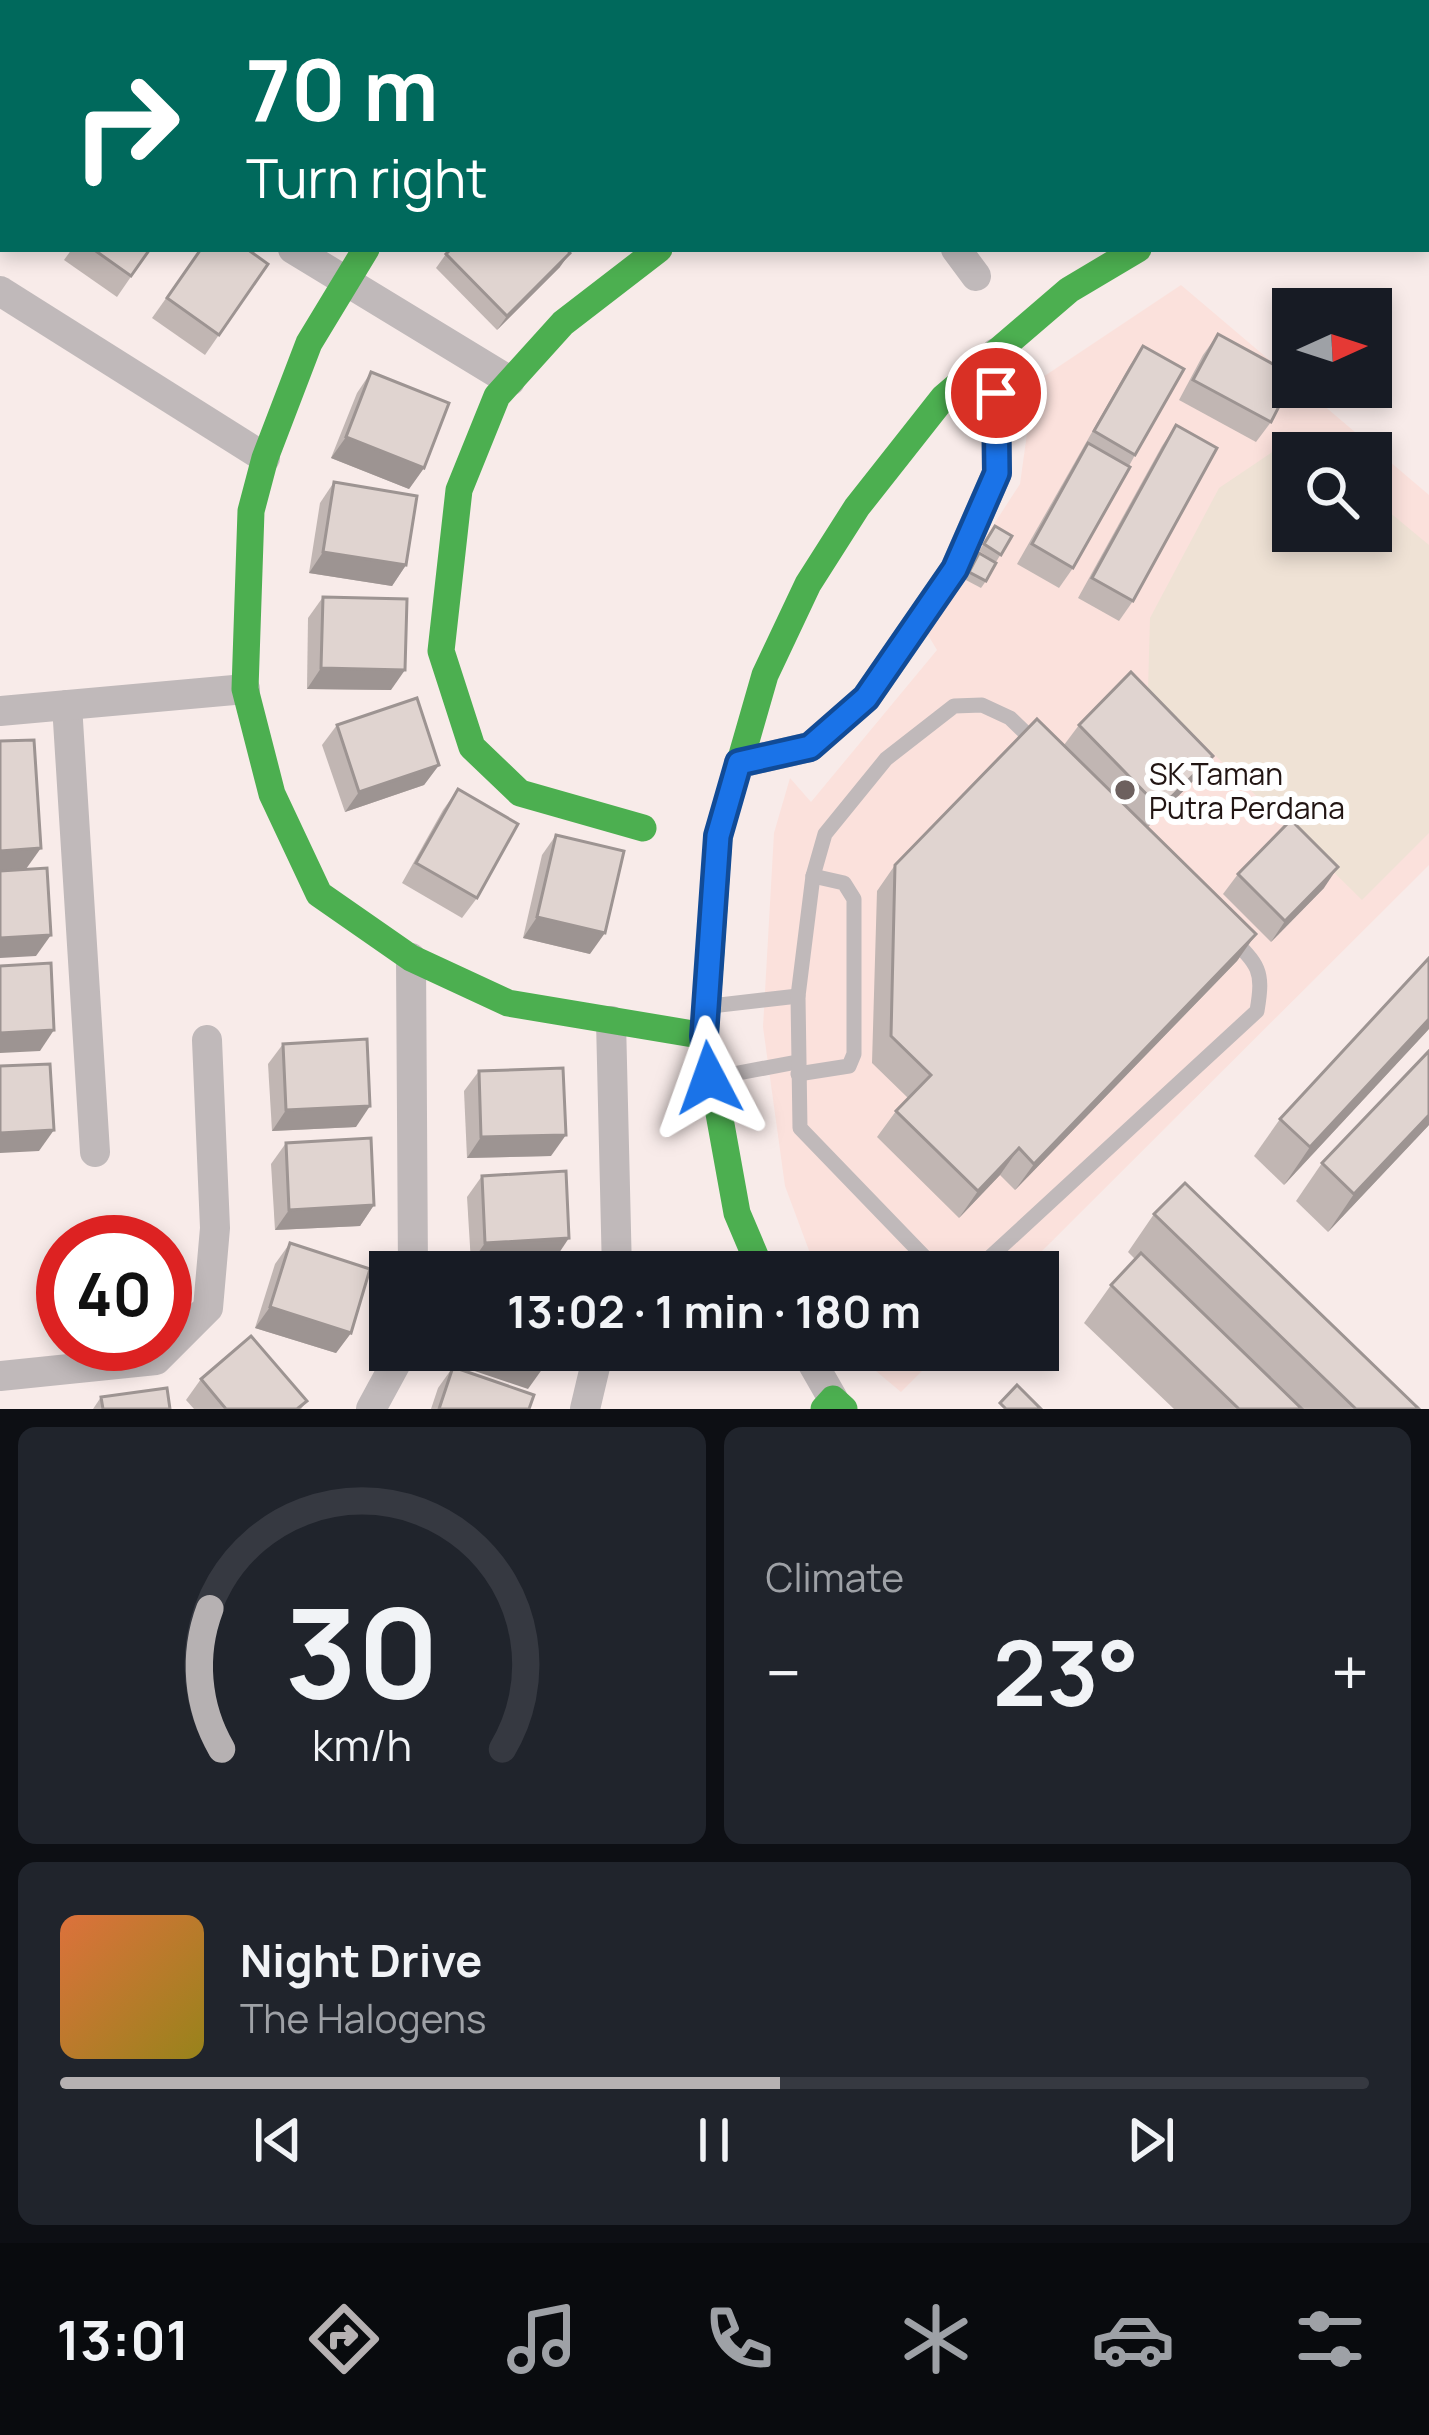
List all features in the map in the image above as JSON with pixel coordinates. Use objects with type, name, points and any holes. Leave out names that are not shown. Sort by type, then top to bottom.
[{"type":"street","points":[[297,252],[510,381]]},
{"type":"street","points":[[364,252],[309,343],[265,458],[250,512],[245,689],[272,794],[319,894],[411,958],[508,1004],[704,1036]]},
{"type":"street","points":[[644,829],[520,793],[472,747],[441,651],[459,490],[497,396],[563,322],[655,252]]},
{"type":"street","points":[[958,252],[976,276]]},
{"type":"street","points":[[754,1251],[737,1213],[704,1036],[718,836],[765,675],[808,584],[856,507],[943,398],[1070,290],[1133,252]]},
{"type":"street","points":[[0,291],[265,458]]},
{"type":"street","points":[[739,763],[810,747],[866,698],[955,569],[997,473],[996,353]]},
{"type":"street","points":[[0,711],[245,689]]},
{"type":"street","points":[[67,705],[94,1152]]},
{"type":"street","points":[[411,958],[413,1251]]},
{"type":"street","points":[[611,1021],[616,1251]]},
{"type":"street","points":[[0,1376],[156,1360],[208,1308],[215,1228],[206,1040]]},
{"type":"street","points":[[371,1409],[392,1371]]},
{"type":"street","points":[[585,1409],[594,1371]]},
{"type":"street","points":[[816,1371],[834,1406]]},
{"type":"lane","points":[[919,1251],[800,1128],[798,997],[813,876],[825,834],[886,759],[954,706],[982,705],[1010,718],[1044,752]]},
{"type":"lane","points":[[709,1078],[849,1066],[854,1054],[854,899],[844,883],[813,876]]},
{"type":"lane","points":[[997,1251],[1257,1011],[1262,979],[1248,954],[1214,920]]},
{"type":"lane","points":[[706,1007],[798,997]]},
{"type":"shaded area","name":"SK Taman Putra Perdana","points":[[1181,285],[1272,362],[1272,408],[1327,408],[1355,432],[1272,432],[1272,552],[1392,552],[1392,464],[1429,495],[1429,865],[1042,1251],[809,1251],[785,1186],[763,1027],[774,833],[790,778],[811,802],[937,650],[925,630],[1020,484],[1034,383]]},
{"type":"shaded area","points":[[1272,452],[1272,552],[1392,552],[1392,514],[1429,545],[1429,833],[1362,900],[1148,689],[1150,618],[1219,488]]},
{"type":"shaded area","points":[[876,1371],[922,1371],[901,1392]]},
{"type":"building","points":[[97,252],[148,252],[131,276]]},
{"type":"building","points":[[199,252],[251,252],[268,264],[219,335],[167,298]]},
{"type":"building","points":[[448,252],[570,253],[507,316]]},
{"type":"building","points":[[1218,334],[1272,364],[1272,408],[1278,408],[1271,422],[1193,380]]},
{"type":"building","points":[[1143,346],[1184,369],[1135,455],[1094,431]]},
{"type":"building","points":[[371,372],[449,403],[424,468],[346,437]]},
{"type":"building","points":[[1176,425],[1217,448],[1133,601],[1092,578]]},
{"type":"building","points":[[1088,443],[1130,467],[1073,568],[1032,544]]},
{"type":"building","points":[[334,482],[417,496],[406,565],[323,552]]},
{"type":"building","points":[[995,526],[1012,536],[1001,555],[984,544]]},
{"type":"building","points":[[979,553],[996,563],[986,581],[969,572]]},
{"type":"building","points":[[323,597],[407,599],[405,670],[321,668]]},
{"type":"building","points":[[1131,672],[1213,756],[1160,808],[1079,725]]},
{"type":"building","points":[[417,698],[439,765],[359,792],[337,725]]},
{"type":"building","points":[[1037,719],[1256,934],[1034,1164],[1019,1148],[978,1191],[896,1111],[931,1075],[891,1036],[895,865]]},
{"type":"building","points":[[34,740],[41,848],[0,851],[0,741]]},
{"type":"building","points":[[458,789],[518,824],[477,898],[416,863]]},
{"type":"building","points":[[1291,820],[1338,867],[1285,921],[1238,874]]},
{"type":"building","points":[[556,835],[624,851],[605,933],[537,917]]},
{"type":"building","points":[[47,868],[51,935],[0,938],[0,871]]},
{"type":"building","points":[[1429,958],[1429,1019],[1310,1147],[1280,1119]]},
{"type":"building","points":[[51,963],[54,1030],[0,1033],[0,966]]},
{"type":"building","points":[[367,1039],[370,1106],[286,1110],[283,1044]]},
{"type":"building","points":[[1429,1051],[1429,1115],[1354,1194],[1322,1163]]},
{"type":"building","points":[[50,1064],[54,1130],[0,1133],[0,1066]]},
{"type":"building","points":[[563,1068],[566,1135],[481,1137],[479,1071]]},
{"type":"building","points":[[371,1138],[374,1205],[289,1210],[286,1143]]},
{"type":"building","points":[[566,1171],[569,1238],[485,1243],[482,1176]]},
{"type":"building","points":[[1185,1183],[1419,1409],[1356,1409],[1154,1214]]},
{"type":"building","points":[[290,1243],[369,1269],[351,1333],[270,1307]]},
{"type":"building","points":[[1141,1253],[1302,1409],[1239,1409],[1111,1285]]},
{"type":"building","points":[[251,1336],[307,1401],[297,1409],[226,1409],[201,1379]]},
{"type":"building","points":[[452,1371],[465,1371],[534,1395],[529,1409],[439,1409]]},
{"type":"building","points":[[1017,1385],[1041,1409],[1006,1409],[1000,1403]]},
{"type":"building","points":[[167,1388],[170,1409],[103,1409],[101,1397]]},
{"type":"traffic: fast","points":[[364,252],[309,343],[265,458],[251,511],[245,689],[272,794],[319,894],[411,958],[508,1003],[705,1036]]},
{"type":"traffic: fast","points":[[643,828],[520,793],[472,747],[441,651],[459,490],[497,396],[563,323],[655,252]]},
{"type":"traffic: fast","points":[[753,1251],[737,1213],[705,1036],[719,835],[765,675],[808,584],[857,507],[943,398],[1069,290],[1133,252]]},
{"type":"traffic: fast","points":[[824,1409],[833,1399],[844,1409]]},
{"type":"place","name":"SK Taman Putra Perdana","points":[[1125,790]]},
{"type":"route","points":[[709,1078],[704,1036],[718,836],[739,763],[810,747],[866,698],[955,569],[997,473],[996,393]]}]
